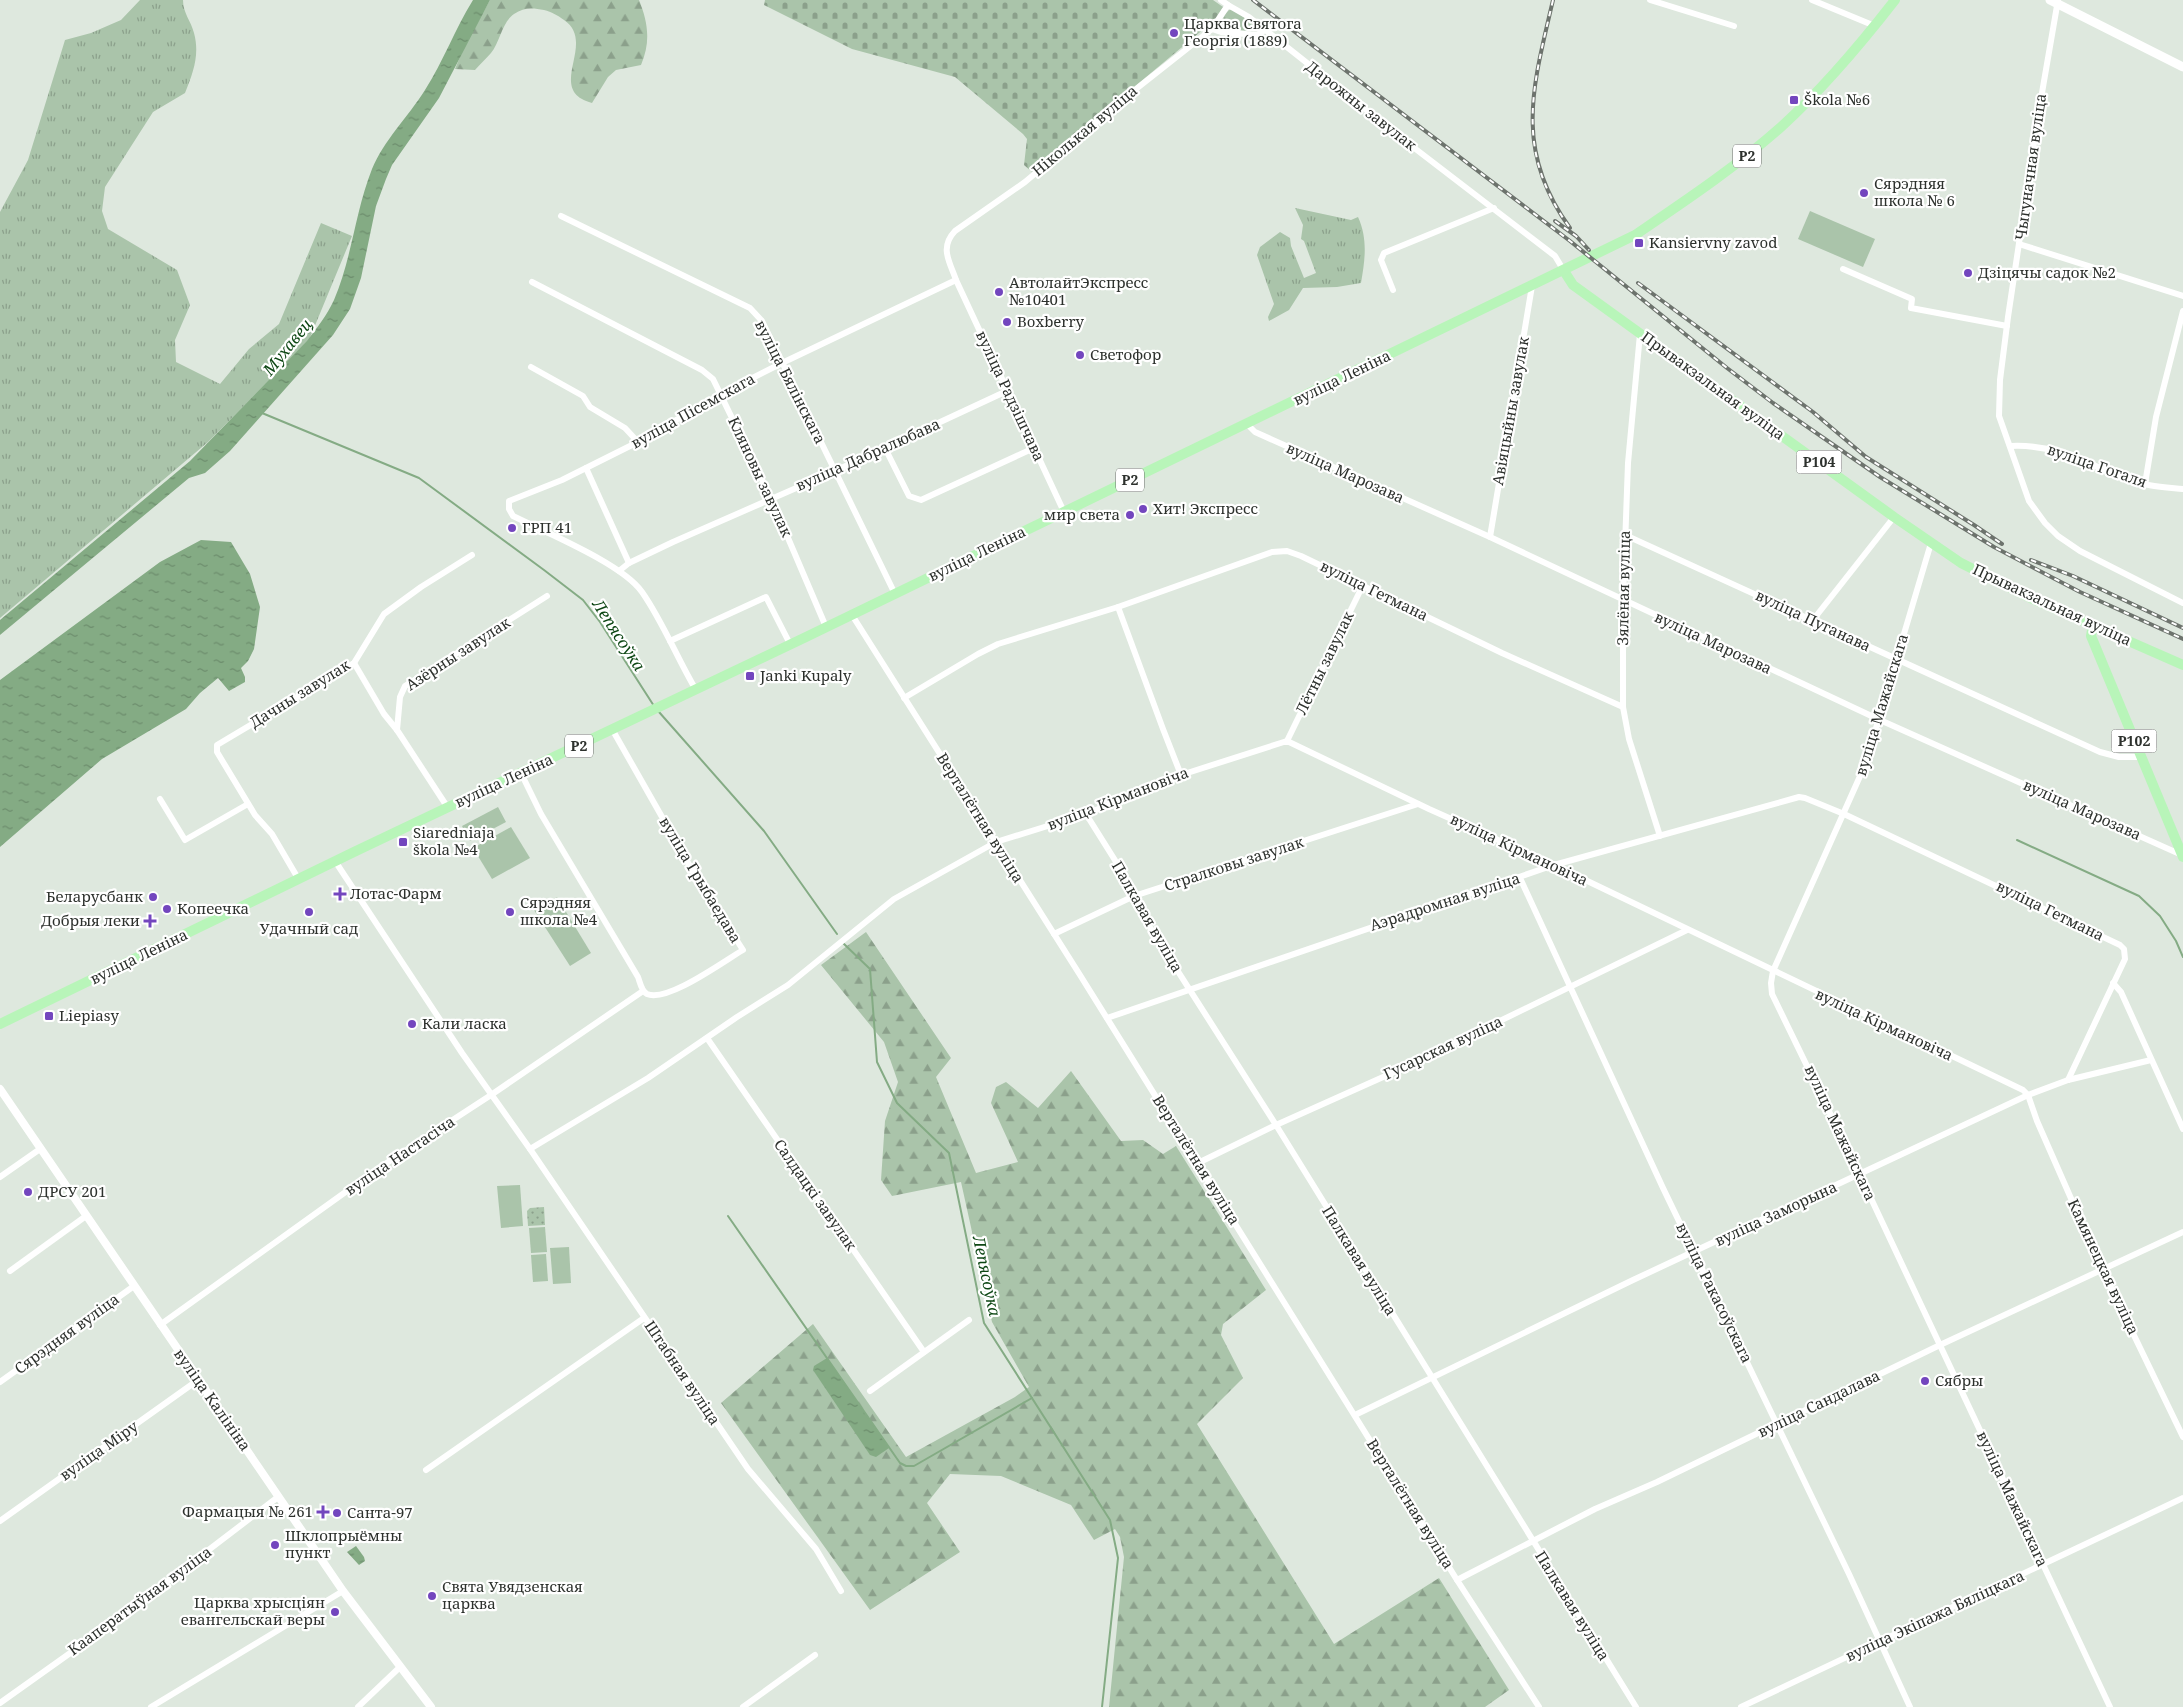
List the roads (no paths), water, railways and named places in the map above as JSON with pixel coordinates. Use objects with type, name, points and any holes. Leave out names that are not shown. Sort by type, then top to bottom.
[{"type":"main road","name":"вуліца Леніна","points":[[0,1024],[299,880],[334,861],[852,615],[1635,235],[1739,162],[1801,108],[1845,62],[1896,0]]},
{"type":"main road","points":[[2055,1],[2183,67]]},
{"type":"main road","name":"Прывакзальная вуліца","points":[[1564,270],[1573,285],[1931,543],[1976,571],[2183,665]]},
{"type":"main road","name":"Р102","points":[[2093,625],[2091,636],[2183,856]]},
{"type":"street","name":"Дарожны завулак","points":[[1221,0],[1250,17],[1494,208],[1554,256],[1564,270]]},
{"type":"street","points":[[1650,0],[1734,26]]},
{"type":"street","points":[[1812,0],[1875,26]]},
{"type":"street","name":"Чыгуначная вуліца","points":[[2055,1],[2000,380],[1999,416],[2029,501],[2045,523],[2058,536],[2080,551],[2183,603]]},
{"type":"street","name":"Ніколькая вуліца","points":[[956,280],[946,249],[946,242],[954,231],[1025,182],[1131,92],[1212,29],[1228,5]]},
{"type":"street","points":[[1212,29],[1220,32],[1257,35],[1265,30]]},
{"type":"street","points":[[1393,290],[1381,260],[1384,253],[1494,208]]},
{"type":"street","name":"вуліца Бялінскага","points":[[561,216],[750,308],[762,321],[895,594]]},
{"type":"street","points":[[2019,244],[2183,296]]},
{"type":"street","points":[[1842,269],[1912,299],[1911,308],[2008,326]]},
{"type":"street","name":"вуліца Пісемскага","points":[[619,571],[513,516],[509,509],[509,501],[562,480],[638,442],[721,394],[782,363],[956,280]]},
{"type":"street","name":"вуліца Радзішчава","points":[[956,280],[1009,390],[1064,512]]},
{"type":"street","name":"Кляновы завулак","points":[[532,282],[709,374],[714,379],[771,498],[826,627]]},
{"type":"street","name":"Авіяцыйны завулак","points":[[1490,537],[1532,286]]},
{"type":"street","points":[[2145,484],[2156,417],[2183,311]]},
{"type":"street","name":"Зялёная вуліца","points":[[1640,334],[1633,394],[1625,534],[1622,707],[1629,739],[1660,836]]},
{"type":"street","points":[[531,367],[583,396],[590,407],[625,428],[638,442]]},
{"type":"street","name":"вуліца Дабралюбава","points":[[619,571],[629,563],[835,471],[1009,390]]},
{"type":"street","name":"вуліца Марозава","points":[[1247,424],[1255,432],[1490,537],[1880,720],[2183,856]]},
{"type":"street","name":"вуліца Гогаля","points":[[2011,446],[2033,445],[2071,456],[2127,479],[2145,484],[2183,489]]},
{"type":"street","points":[[885,448],[909,496],[921,500],[1034,448]]},
{"type":"street","points":[[586,468],[629,563]]},
{"type":"street","points":[[1813,620],[1894,517]]},
{"type":"street","name":"вуліца Пуганава","points":[[1625,534],[2100,752],[2119,757],[2141,757]]},
{"type":"street","name":"вуліца Мажайскага","points":[[1931,543],[1880,720],[1865,765],[1773,972],[1772,994],[1860,1175],[2110,1707]]},
{"type":"street","name":"вуліца Гетмана","points":[[904,698],[998,644],[1118,607],[1272,552],[1287,551],[1363,585],[1502,653],[1622,707]]},
{"type":"street","name":"Дачны завулак","points":[[299,880],[272,834],[248,804],[217,752],[217,744],[354,663],[384,614],[421,587],[472,555]]},
{"type":"street","points":[[619,571],[641,590],[696,690]]},
{"type":"street","name":"Лётны завулак","points":[[1288,741],[1363,585]]},
{"type":"street","name":"Азёрны завулак","points":[[398,730],[400,697],[406,686],[547,596]]},
{"type":"street","points":[[670,641],[766,597],[790,644]]},
{"type":"street","points":[[1118,607],[1181,775]]},
{"type":"street","name":"Верталётная вуліца","points":[[852,615],[1198,1163],[1457,1580],[1539,1707]]},
{"type":"street","points":[[354,663],[384,714],[398,730],[448,808]]},
{"type":"street","name":"вуліца Грыбаедава","points":[[612,729],[695,875],[743,950],[684,985],[664,994],[648,994],[643,991]]},
{"type":"street","name":"вуліца Кірмановіча","points":[[707,1038],[788,986],[894,899],[996,842],[1086,814],[1181,775],[1288,741],[1418,804],[1554,865],[1773,972],[2016,1086],[2028,1095]]},
{"type":"street","points":[[521,773],[541,814],[638,976],[643,991]]},
{"type":"street","name":"Аэрадромная вуліца","points":[[1107,1018],[1554,865],[1799,797],[1844,814]]},
{"type":"street","points":[[160,799],[185,840],[248,804]]},
{"type":"street","name":"Стралковы завулак","points":[[1054,934],[1134,896],[1418,804]]},
{"type":"street","name":"Палкавая вуліца","points":[[1086,814],[1123,873],[1142,915],[1276,1126],[1531,1541],[1636,1707]]},
{"type":"street","name":"вуліца Гетмана","points":[[1844,814],[2120,945],[2126,952],[2125,959],[2068,1080]]},
{"type":"street","name":"Штабная вуліца","points":[[334,861],[491,1095],[530,1149],[748,1469],[816,1549],[841,1591]]},
{"type":"street","name":"вуліца Ракасоўскага","points":[[1520,878],[1664,1188],[1881,1642],[1910,1707]]},
{"type":"street","name":"Гусарская вуліца","points":[[1198,1163],[1401,1069],[1687,930]]},
{"type":"street","points":[[2113,983],[2118,986],[2182,1125]]},
{"type":"street","name":"вуліца Настасіча","points":[[160,1325],[379,1168],[491,1095],[643,991]]},
{"type":"street","points":[[530,1149],[648,1078],[707,1038]]},
{"type":"street","name":"Салдацкі завулак","points":[[707,1038],[924,1352]]},
{"type":"street","name":"вуліца Заморына","points":[[1355,1415],[1695,1251],[2028,1095],[2068,1080],[2151,1060]]},
{"type":"street","name":"вуліца Калініна","points":[[0,1089],[343,1591],[431,1707]]},
{"type":"street","name":"Камянецкая вуліца","points":[[2028,1095],[2041,1130],[2102,1269],[2183,1437]]},
{"type":"street","points":[[0,1177],[40,1149]]},
{"type":"street","points":[[10,1271],[86,1216]]},
{"type":"street","name":"вуліца Сандалава","points":[[1457,1580],[1531,1541],[1940,1345],[2183,1232]]},
{"type":"street","name":"Сярэдняя вуліца","points":[[0,1382],[134,1286]]},
{"type":"street","points":[[426,1470],[644,1318]]},
{"type":"street","points":[[870,1391],[969,1320]]},
{"type":"street","name":"вуліца Міру","points":[[0,1521],[198,1380]]},
{"type":"street","name":"Кааператыўная вуліца","points":[[0,1703],[126,1613],[278,1497]]},
{"type":"street","name":"вуліца Экіпажа Бяліцкага","points":[[1740,1707],[2183,1498]]},
{"type":"street","points":[[151,1707],[343,1591]]},
{"type":"street","points":[[743,1707],[815,1655]]},
{"type":"street","points":[[358,1707],[400,1667]]},
{"type":"water","points":[[473,0],[490,0],[439,98],[392,165],[376,206],[361,278],[350,309],[333,335],[230,451],[205,473],[189,478],[0,635],[0,620],[190,461],[307,341],[334,300],[345,268],[366,185],[377,158],[425,90]]},
{"type":"water","points":[[201,540],[231,542],[250,574],[260,607],[254,649],[248,661],[241,668],[245,682],[229,691],[218,678],[200,693],[186,709],[102,759],[0,847],[0,680],[160,562]]},
{"type":"water","points":[[827,1358],[889,1448],[876,1457],[870,1455],[813,1370],[814,1366]]},
{"type":"water","points":[[356,1546],[365,1561],[359,1565],[347,1552]]},
{"type":"waterway","name":"Лепясоўка","points":[[262,413],[419,478],[544,570],[583,600],[600,622],[654,706]]},
{"type":"waterway","name":"Лепясоўка","points":[[659,712],[764,831],[837,934]]},
{"type":"waterway","points":[[2017,840],[2139,896],[2160,916],[2176,941],[2183,957]]},
{"type":"waterway","name":"Лепясоўка","points":[[843,943],[870,969],[877,1062],[897,1103],[949,1153],[984,1323],[1110,1520],[1118,1558],[1102,1707]]},
{"type":"waterway","points":[[728,1216],[900,1463],[906,1466],[914,1466],[1032,1398]]},
{"type":"railway","points":[[1253,0],[1570,241],[1773,403],[1880,477],[1994,547],[2080,592],[2183,639]]},
{"type":"railway","points":[[1553,0],[1539,61],[1535,89],[1534,144],[1540,172],[1552,199],[1570,228]]},
{"type":"railway","points":[[1555,221],[1576,236],[1589,250]]},
{"type":"railway","points":[[1638,283],[1813,412],[1866,457],[2002,544]]},
{"type":"railway","points":[[2031,560],[2073,576],[2183,628]]},
{"type":"place","name":"Царква Святога Георгія (1889)","points":[[1174,33]]},
{"type":"place","name":"Škola №6","points":[[1794,100]]},
{"type":"place","name":"Сярэдняя школа № 6","points":[[1864,193]]},
{"type":"place","name":"Kansiervny zavod","points":[[1639,243]]},
{"type":"place","name":"Дзіцячы садок №2","points":[[1968,273]]},
{"type":"place","name":"АвтолайтЭкспресс №10401","points":[[999,292]]},
{"type":"place","name":"Boxberry","points":[[1007,322]]},
{"type":"place","name":"Светофор","points":[[1080,355]]},
{"type":"place","name":"Хит! Экспресс","points":[[1143,509]]},
{"type":"place","name":"мир света","points":[[1130,515]]},
{"type":"place","name":"ГРП 41","points":[[512,528]]},
{"type":"place","name":"Janki Kupaly","points":[[750,676]]},
{"type":"place","name":"Siaredniaja škola №4","points":[[403,842]]},
{"type":"place","name":"Лотас-Фарм","points":[[340,894]]},
{"type":"place","name":"Беларусбанк","points":[[153,897]]},
{"type":"place","name":"Копеечка","points":[[167,909]]},
{"type":"place","name":"Удачный сад","points":[[309,912]]},
{"type":"place","name":"Сярэдняя школа №4","points":[[510,912]]},
{"type":"place","name":"Добрыя леки","points":[[150,921]]},
{"type":"place","name":"Liepiasy","points":[[49,1016]]},
{"type":"place","name":"Кали ласка","points":[[412,1024]]},
{"type":"place","name":"ДРСУ 201","points":[[28,1192]]},
{"type":"place","name":"Сябры","points":[[1925,1381]]},
{"type":"place","name":"Фармацыя № 261","points":[[323,1512]]},
{"type":"place","name":"Санта-97","points":[[337,1513]]},
{"type":"place","name":"Шклопрыёмны пункт","points":[[275,1545]]},
{"type":"place","name":"Свята Увядзенская царква","points":[[432,1596]]},
{"type":"place","name":"Царква хрысціян евангельскай веры","points":[[335,1612]]},
{"type":"water label","name":"Мухавец","points":[[287,347]]}]
